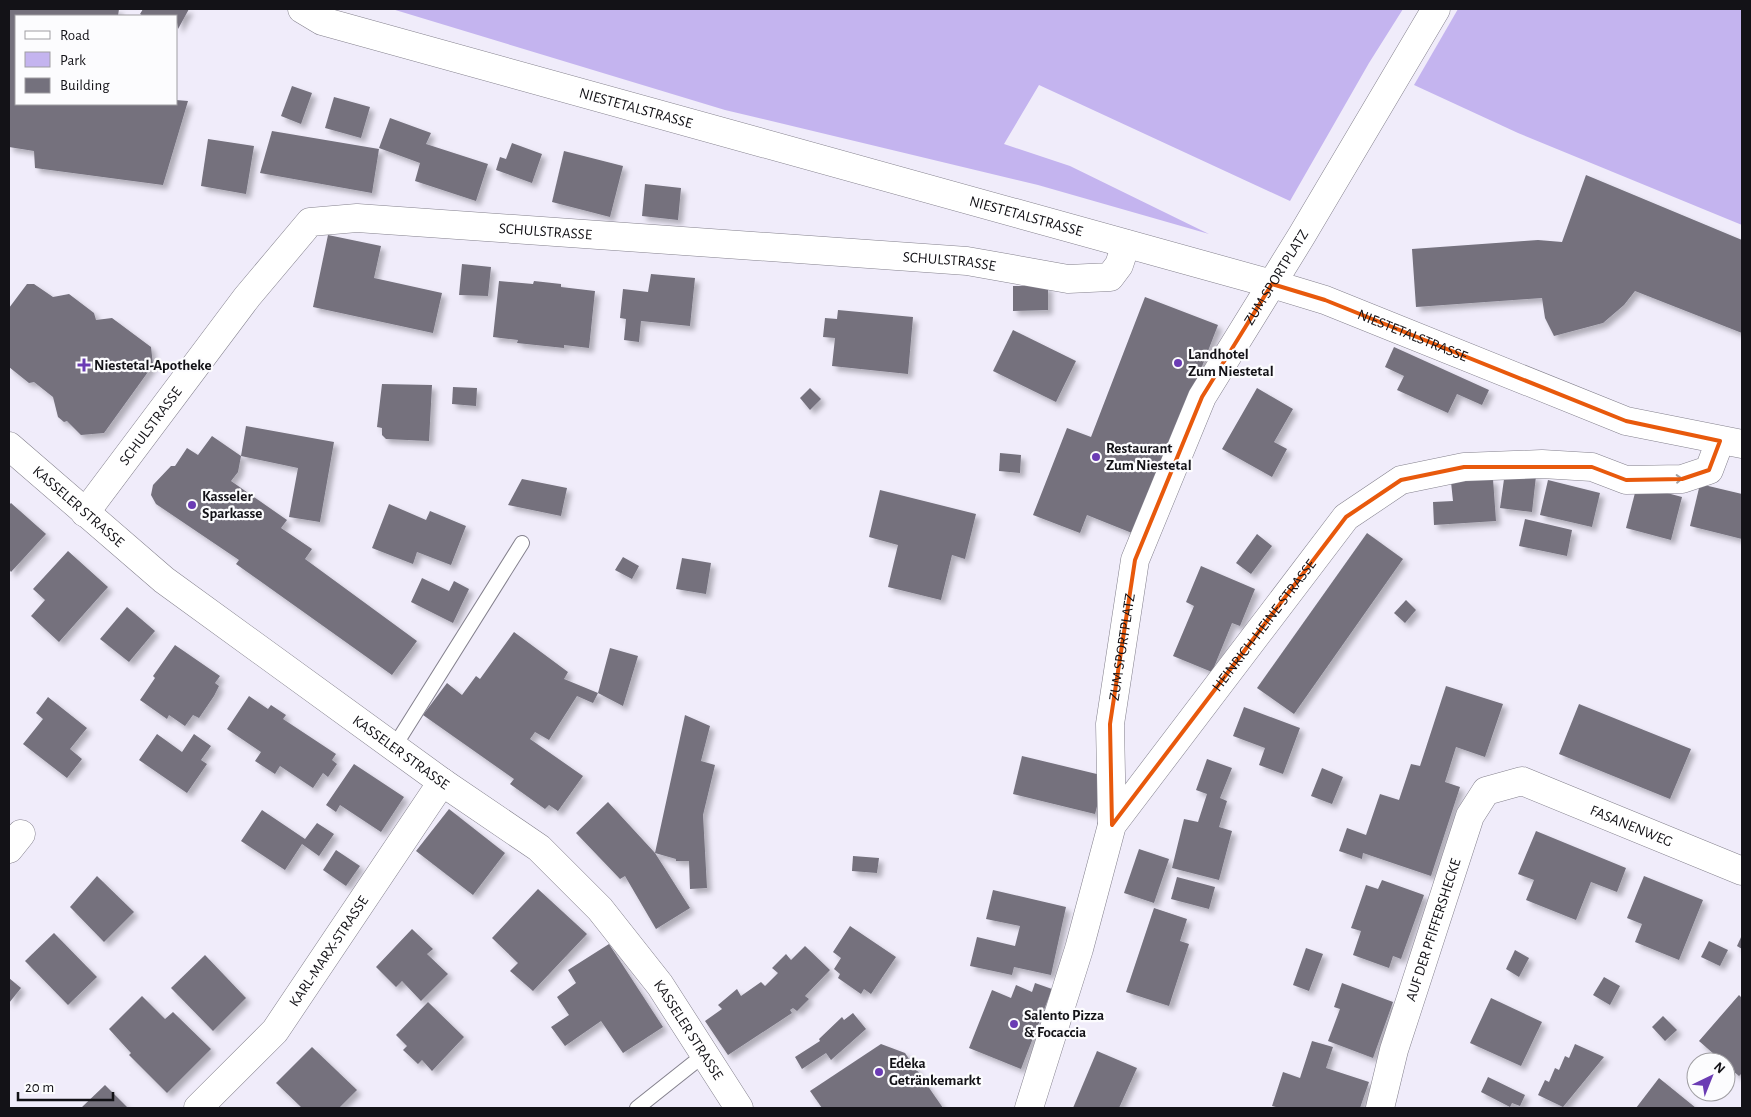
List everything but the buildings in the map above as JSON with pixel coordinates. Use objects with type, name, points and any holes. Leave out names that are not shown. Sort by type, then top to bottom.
[{"type":"street","name":"NIESTETALSTRASSE","points":[[302,9],[322,21],[1325,300],[1626,421],[1731,442]]},
{"type":"street","name":"ZUM SPORTPLATZ","points":[[1112,825],[1110,724],[1135,560],[1202,397],[1272,284],[1436,9]]},
{"type":"street","name":"SCHULSTRASSE","points":[[85,513],[247,297],[310,222],[357,218],[967,261],[1068,279],[1110,277],[1119,265],[1126,244]]},
{"type":"street","name":"HEINRICH-HEINE-STRASSE","points":[[1029,1108],[1076,959],[1112,825],[1346,517],[1401,480],[1464,467],[1542,464],[1592,467],[1626,480],[1682,479],[1709,470],[1731,442]]},
{"type":"street","name":"KASSELER STRASSE","points":[[9,446],[164,580],[442,782],[539,848],[600,909],[660,984],[739,1108]]},
{"type":"street","name":"FASANENWEG","points":[[1522,781],[1742,871]]},
{"type":"street","name":"AUF DER PFIFFERSHECKE","points":[[1380,1108],[1394,1050],[1470,816],[1486,790],[1522,781]]},
{"type":"street","name":"KARL-MARX-STRASSE","points":[[198,1108],[275,1031],[442,782]]},
{"type":"lane","points":[[394,747],[522,543]]},
{"type":"lane","points":[[638,1108],[705,1054]]},
{"type":"highlighted area","points":[[1272,284],[1325,300],[1626,421],[1720,441],[1709,470],[1682,479],[1626,480],[1592,467],[1464,467],[1401,480],[1346,517],[1112,825],[1110,724],[1135,560],[1202,397]]},
{"type":"green space","points":[[392,9],[1403,9],[1369,63],[1290,201],[1039,85],[1004,144],[1070,166],[1209,234],[1038,185],[725,110]]},
{"type":"green space","points":[[1458,9],[1742,9],[1742,225],[1518,133],[1414,85]]},
{"type":"place","name":"Landhotel Zum Niestetal","points":[[1178,363]]},
{"type":"place","name":"Niestetal-Apotheke","points":[[84,365]]},
{"type":"place","name":"Restaurant Zum Niestetal","points":[[1096,457]]},
{"type":"place","name":"Kasseler Sparkasse","points":[[192,505]]},
{"type":"place","name":"Salento Pizza & Focaccia","points":[[1014,1024]]},
{"type":"place","name":"Edeka Getränkemarkt","points":[[879,1072]]}]
